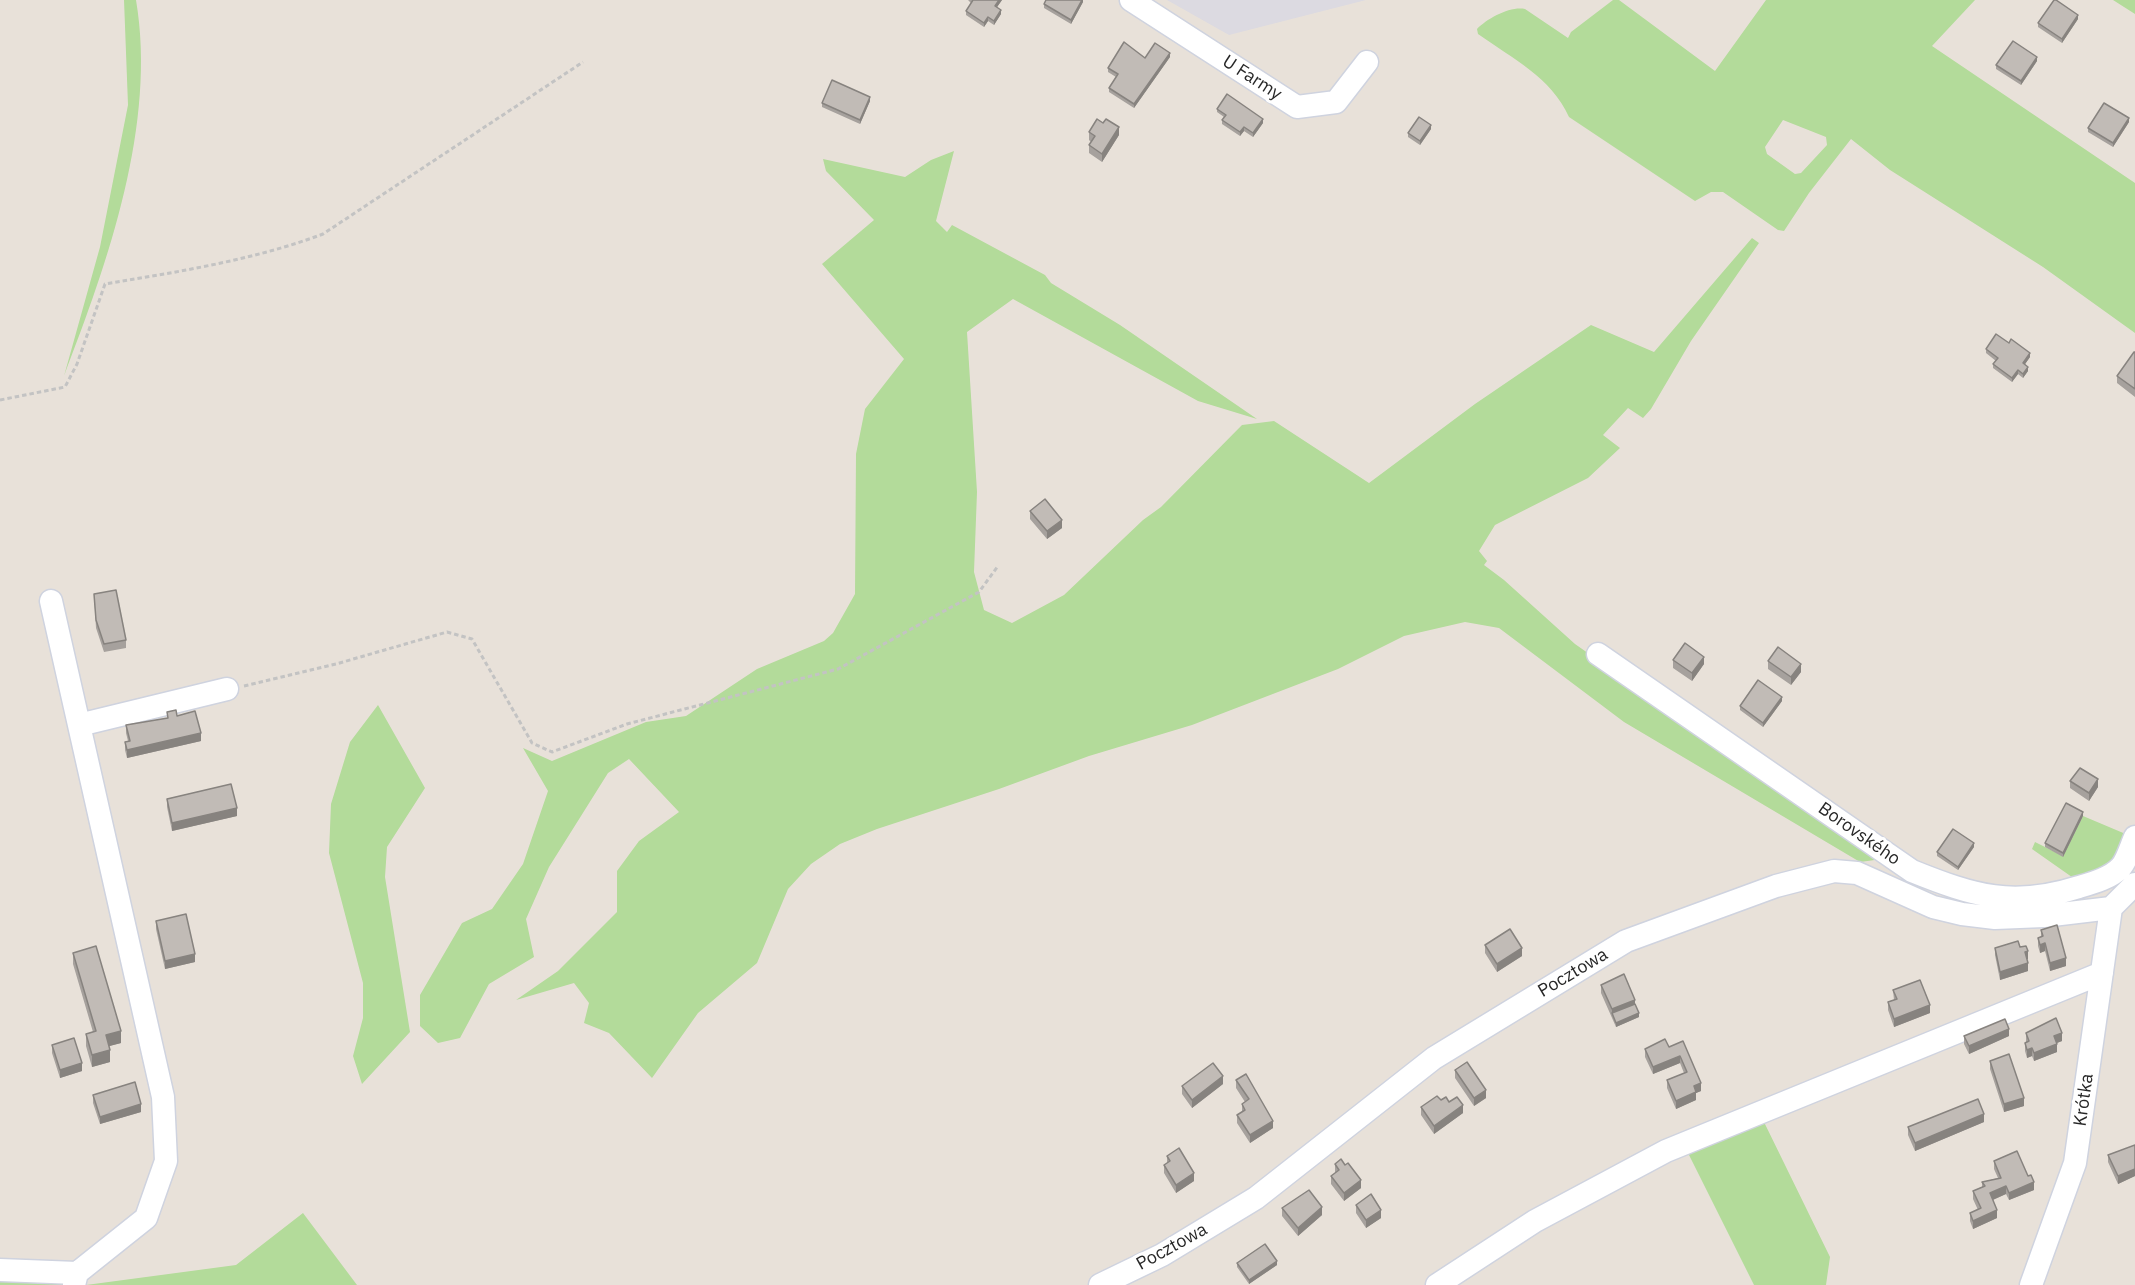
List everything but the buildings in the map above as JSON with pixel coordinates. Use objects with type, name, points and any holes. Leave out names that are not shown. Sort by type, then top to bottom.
[{"type":"street","name":"U Farmy","points":[[1131,0],[1297,107],[1336,102],[1367,62]]},
{"type":"street","points":[[0,1270],[76,1279],[146,1218],[166,1161],[163,1097],[51,602]]},
{"type":"street","name":"Borovského","points":[[1598,654],[1912,871],[1962,891],[2013,900],[2058,894],[2098,881],[2121,867],[2135,837]]},
{"type":"street","points":[[79,725],[227,689]]},
{"type":"street","name":"Pocztowa","points":[[1100,1285],[1161,1255],[1256,1198],[1434,1058],[1626,941],[1776,886],[1834,871],[1857,873],[1933,907],[1962,914],[1995,918],[2044,916],[2111,908]]},
{"type":"street","points":[[2111,908],[2135,884]]},
{"type":"street","name":"Krótka","points":[[2031,1285],[2075,1163],[2111,908]]},
{"type":"street","points":[[1437,1285],[1535,1221],[1666,1151],[2102,972]]},
{"type":"path","points":[[0,400],[65,387],[77,364],[105,284],[167,273],[297,244],[323,234],[583,62]]},
{"type":"path","points":[[227,689],[336,664],[447,632],[472,639],[532,743],[552,752],[627,724],[838,669],[979,592],[998,566]]},
{"type":"shaded area","points":[[1167,0],[1366,0],[1229,35]]},
{"type":"green space","points":[[124,0],[136,0],[141,47],[140,95],[134,143],[112,240],[64,376],[100,247],[128,105]]},
{"type":"green space","points":[[1613,0],[1619,0],[1715,71],[1766,0],[1975,0],[1932,46],[2135,183],[2135,333],[2043,267],[1890,170],[1851,139],[1809,193],[1784,231],[1778,230],[1723,192],[1711,192],[1695,201],[1569,117],[1542,80],[1478,34],[1477,29],[1500,14],[1513,9],[1525,9],[1568,38],[1571,32]],"holes":[[[1783,120],[1826,137],[1827,145],[1801,173],[1795,174],[1767,154],[1765,147]]]},
{"type":"green space","points":[[2113,0],[2135,0],[2135,14]]},
{"type":"green space","points":[[954,151],[936,221],[947,232],[952,225],[1045,275],[1051,283],[1120,325],[1257,419],[1198,401],[1013,299],[967,332],[977,492],[974,572],[984,610],[1012,623],[1064,595],[1143,520],[1161,507],[1242,425],[1274,421],[1369,483],[1475,404],[1591,325],[1654,352],[1752,238],[1759,243],[1691,341],[1651,409],[1643,418],[1628,408],[1603,435],[1620,448],[1588,478],[1495,525],[1479,551],[1487,561],[1484,565],[1575,644],[1882,859],[1860,862],[1624,722],[1499,628],[1465,622],[1404,636],[1338,669],[1192,725],[1089,756],[999,789],[877,829],[840,844],[811,864],[788,889],[757,963],[698,1013],[652,1078],[609,1033],[584,1023],[589,1003],[574,983],[516,1000],[558,971],[617,912],[617,871],[639,841],[679,812],[629,759],[608,773],[549,867],[526,919],[534,957],[489,984],[460,1038],[438,1043],[420,1026],[420,995],[462,923],[492,909],[523,864],[548,791],[523,748],[552,761],[646,722],[686,716],[757,669],[824,641],[833,633],[855,594],[856,454],[865,409],[904,359],[822,264],[874,220],[826,171],[823,159],[905,177],[931,160]]},
{"type":"green space","points":[[378,705],[425,788],[387,847],[385,877],[410,1032],[362,1084],[353,1056],[363,1018],[363,983],[329,853],[331,804],[350,742]]},
{"type":"green space","points":[[2083,816],[2128,835],[2108,873],[2079,882],[2032,849],[2035,842],[2063,856]]},
{"type":"green space","points":[[1763,1120],[1830,1257],[1826,1285],[1754,1285],[1688,1153]]},
{"type":"green space","points":[[303,1213],[357,1285],[86,1285],[236,1265]]},
{"type":"green space","points":[[0,1278],[65,1281],[64,1285],[0,1285]]}]
